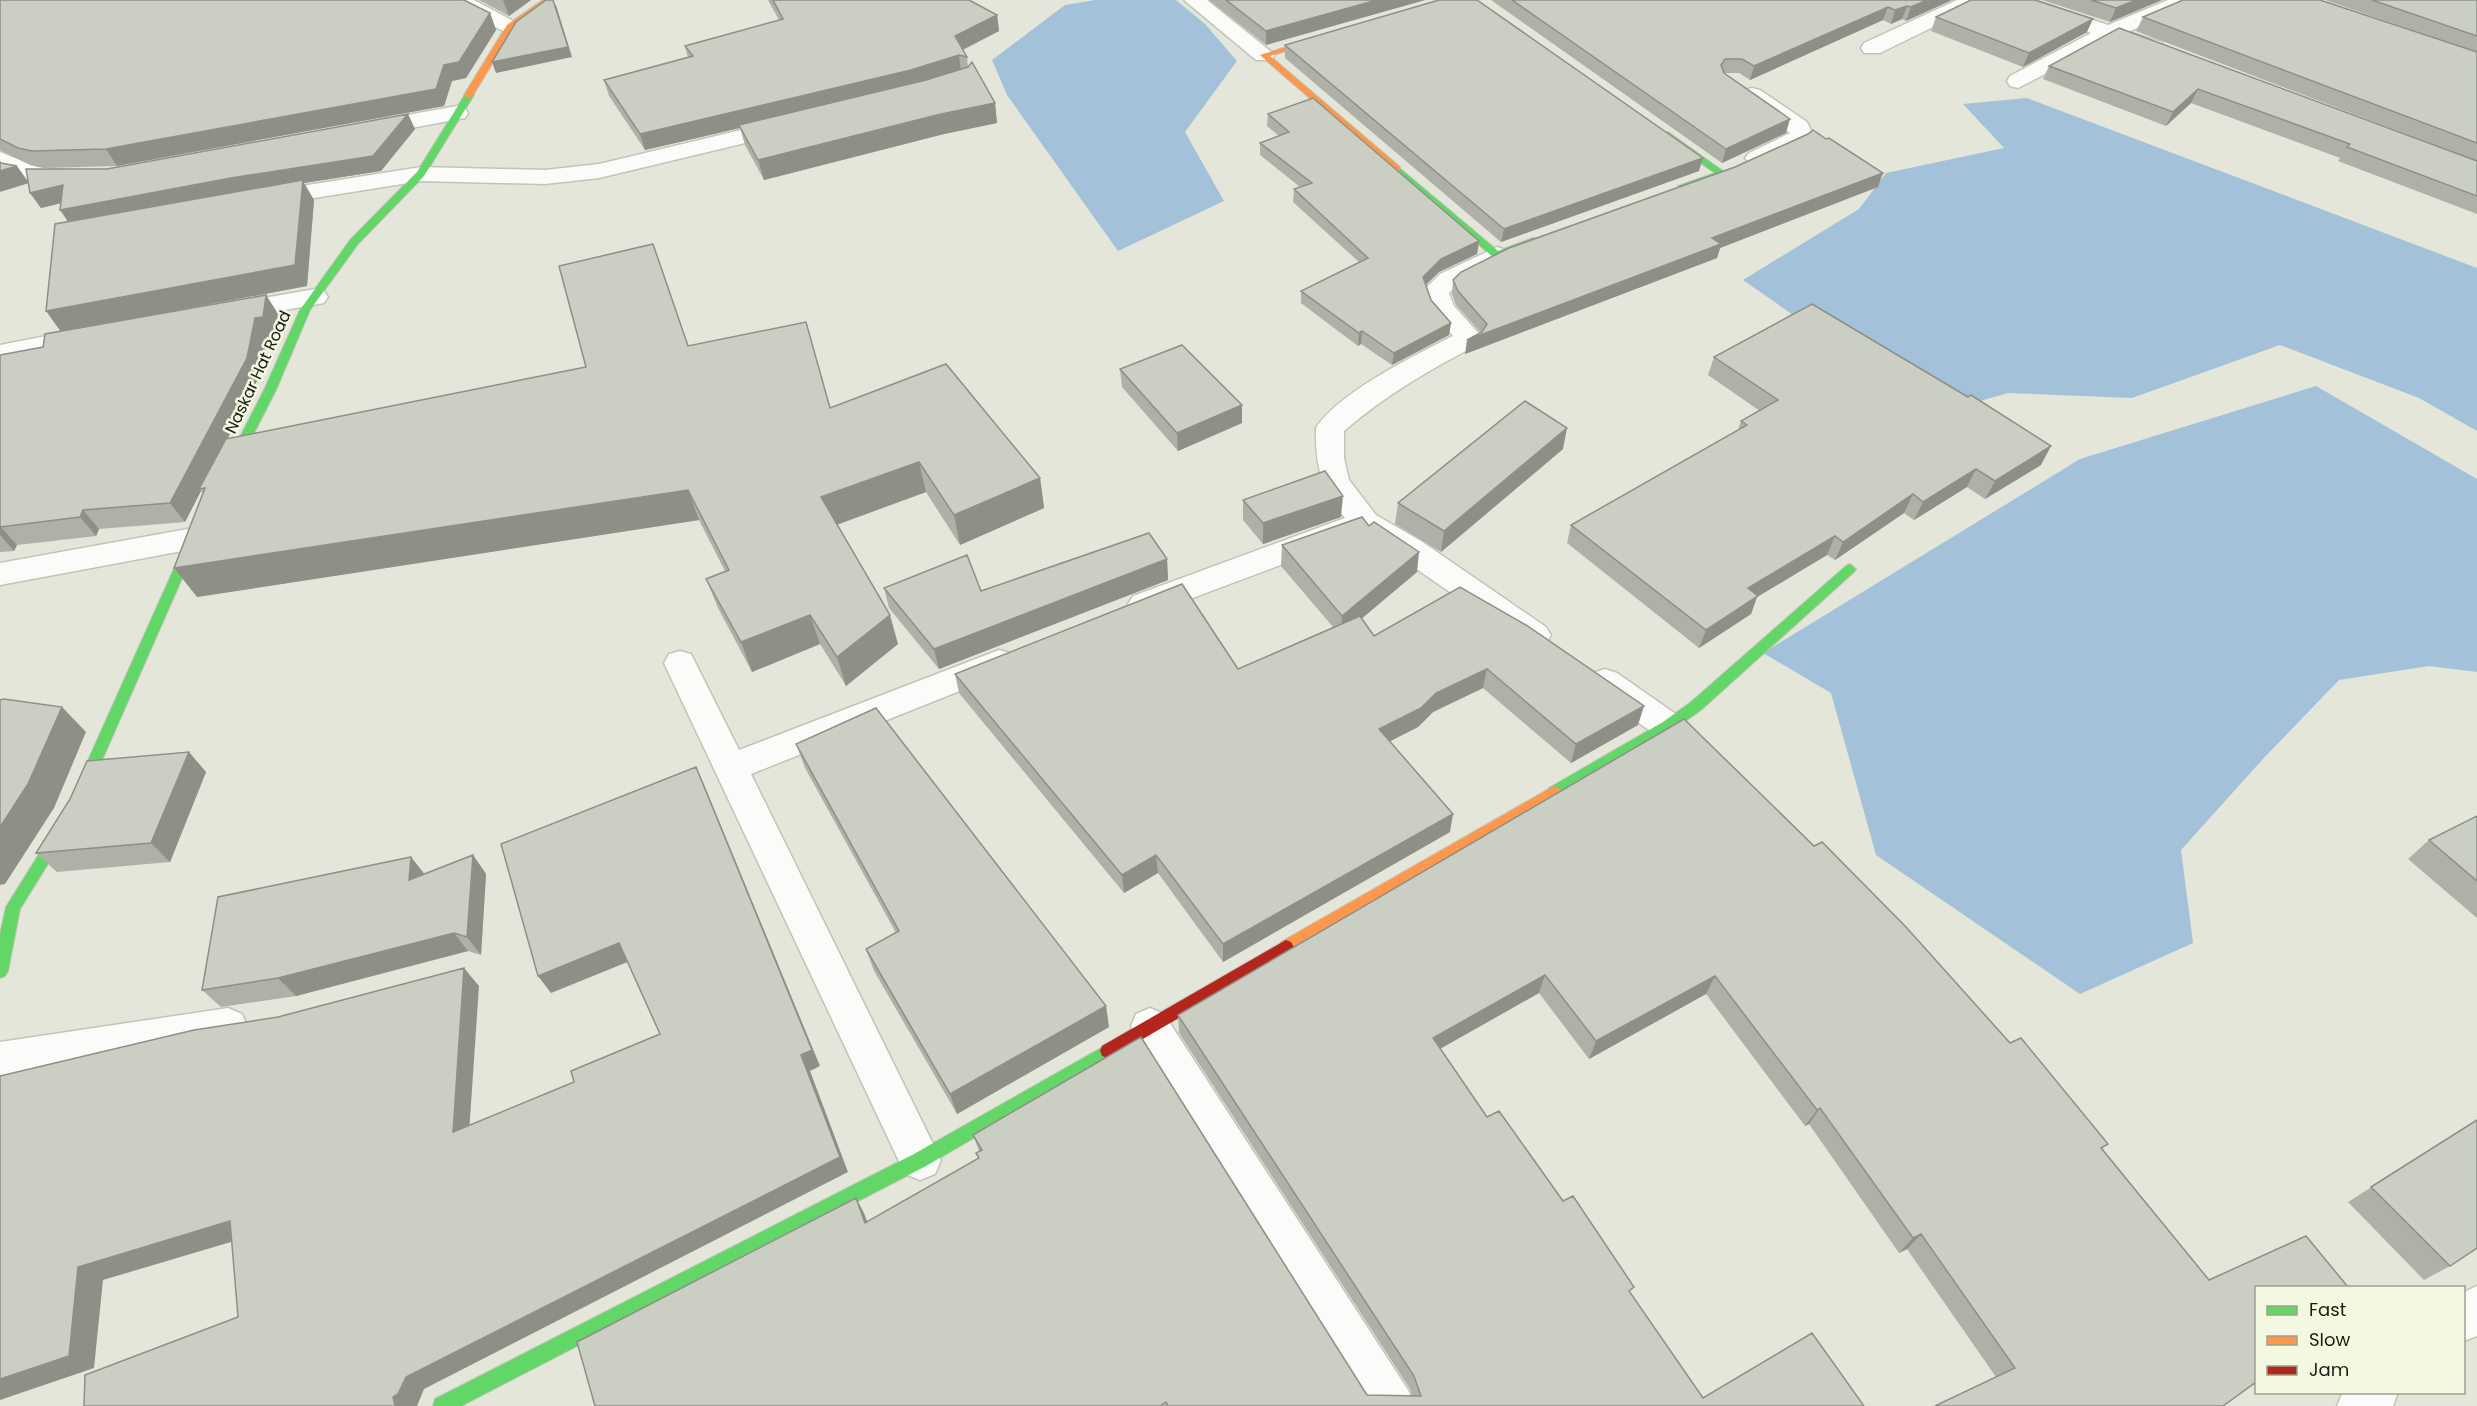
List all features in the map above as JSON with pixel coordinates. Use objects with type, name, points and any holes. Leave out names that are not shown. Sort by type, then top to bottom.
[{"type":"street","points":[[458,0],[510,27]]},
{"type":"street","name":"Naskar Hat Road","points":[[220,486],[270,390],[305,310],[354,242],[422,174],[510,27],[549,0]]},
{"type":"street","points":[[1194,0],[1264,55],[1497,255]]},
{"type":"street","points":[[1872,48],[1973,0]]},
{"type":"street","points":[[2014,0],[2111,31],[2178,56]]},
{"type":"street","points":[[2018,81],[2111,31],[2186,0]]},
{"type":"street","points":[[1264,55],[1343,32]]},
{"type":"street","points":[[1666,194],[1722,174],[1795,141],[1802,135],[1799,127],[1730,80]]},
{"type":"street","points":[[351,132],[457,113]]},
{"type":"street","points":[[240,203],[422,174],[544,177],[599,171],[807,121]]},
{"type":"street","points":[[1655,127],[1722,174]]},
{"type":"street","points":[[0,159],[22,172],[44,177],[95,176]]},
{"type":"street","points":[[1553,235],[1497,255],[1449,279],[1436,291],[1436,301],[1470,338],[1393,378],[1354,406],[1330,428],[1329,462],[1339,494],[1365,522],[1410,549],[1668,726]]},
{"type":"street","points":[[210,315],[315,297]]},
{"type":"street","points":[[0,353],[117,331]]},
{"type":"street","points":[[1118,615],[1365,522]]},
{"type":"street","points":[[0,574],[198,528]]},
{"type":"street","points":[[0,971],[7,909],[70,817],[198,528]]},
{"type":"street","points":[[442,1406],[920,1160],[1668,726],[1696,706],[1850,569]]},
{"type":"street","points":[[730,768],[1029,650]]},
{"type":"street","points":[[680,663],[920,1160]]},
{"type":"street","points":[[0,1060],[261,1021]]},
{"type":"street","points":[[1150,1026],[1392,1406]]},
{"type":"street","points":[[2465,1317],[2477,1308]]},
{"type":"street","points":[[2360,1406],[2374,1394]]},
{"type":"water","points":[[1095,0],[1176,0],[1205,24],[1237,61],[1185,132],[1224,201],[1118,251],[1007,95],[992,60],[1065,5]]},
{"type":"water","points":[[2027,98],[2477,268],[2477,431],[2419,398],[2280,345],[2132,398],[2008,393],[1935,414],[1743,280],[1859,209],[1886,173],[2004,148],[1963,104]]},
{"type":"water","points":[[2316,386],[2477,479],[2477,672],[2429,666],[2339,680],[2262,760],[2181,850],[2193,943],[2080,994],[1876,855],[1831,693],[1763,653],[2080,459]]},
{"type":"building","points":[[0,0],[464,0],[490,13],[459,62],[444,65],[436,89],[106,149],[32,151],[18,148],[0,139]]},
{"type":"building","points":[[546,0],[553,0],[568,47],[492,62],[516,22]]},
{"type":"building","points":[[773,0],[969,0],[997,15],[955,36],[967,57],[959,55],[911,70],[640,134],[604,80],[693,56],[685,46],[783,19]]},
{"type":"building","points":[[1226,0],[1377,0],[1266,31]]},
{"type":"building","points":[[1439,0],[1477,0],[1703,158],[1504,229],[1285,45]]},
{"type":"building","points":[[1512,0],[1927,0],[1911,7],[1895,10],[1888,7],[1754,66],[1742,59],[1725,59],[1721,65],[1724,73],[1790,119],[1726,149]]},
{"type":"building","points":[[1971,0],[2035,0],[2093,19],[2029,53],[1936,17]]},
{"type":"building","points":[[2091,0],[2136,0],[2116,8]]},
{"type":"building","points":[[2183,0],[2320,0],[2477,52],[2477,143],[2143,17]]},
{"type":"building","points":[[2372,0],[2477,0],[2477,36]]},
{"type":"building","points":[[2119,28],[2477,161],[2477,196],[2347,147],[2350,144],[2198,89],[2173,112],[2049,66]]},
{"type":"building","points":[[972,62],[995,103],[941,114],[758,160],[739,125],[926,80],[968,67]]},
{"type":"building","points":[[1313,98],[1479,241],[1441,259],[1423,277],[1431,300],[1451,323],[1394,353],[1362,331],[1359,333],[1301,291],[1368,258],[1294,189],[1312,183],[1260,143],[1289,132],[1268,114]]},
{"type":"building","points":[[408,114],[373,156],[231,178],[60,210],[63,185],[30,193],[26,169],[107,169]]},
{"type":"building","points":[[1813,130],[1883,173],[1712,238],[1721,244],[1467,340],[1482,332],[1487,324],[1458,291],[1453,280],[1461,272],[1509,248],[1735,167]]},
{"type":"building","points":[[1,163],[17,166],[0,171]]},
{"type":"building","points":[[303,180],[295,265],[46,311],[55,224]]},
{"type":"building","points":[[653,244],[688,346],[806,322],[830,408],[946,364],[1040,478],[954,515],[919,462],[821,497],[890,615],[837,657],[810,615],[741,642],[706,579],[729,570],[688,490],[174,568],[205,488],[199,489],[226,439],[586,367],[559,266]]},
{"type":"building","points":[[266,295],[263,317],[255,318],[247,358],[170,503],[83,510],[80,517],[0,527],[0,355],[43,347],[45,334]]},
{"type":"building","points":[[1812,304],[1968,397],[1971,395],[2051,446],[1995,481],[1976,469],[1923,502],[1913,494],[1843,542],[1835,536],[1748,588],[1758,596],[1706,630],[1571,525],[1747,425],[1741,421],[1778,400],[1714,357]]},
{"type":"building","points":[[1182,345],[1242,405],[1177,433],[1120,369]]},
{"type":"building","points":[[1525,401],[1567,428],[1444,531],[1398,503]]},
{"type":"building","points":[[1325,471],[1343,496],[1263,523],[1243,500]]},
{"type":"building","points":[[1362,517],[1369,526],[1374,522],[1419,552],[1342,616],[1282,545]]},
{"type":"building","points":[[1149,533],[1167,559],[934,649],[884,588],[967,555],[981,591]]},
{"type":"building","points":[[1182,584],[1238,669],[1360,616],[1374,636],[1460,587],[1526,625],[1644,706],[1576,744],[1487,669],[1436,693],[1421,708],[1379,729],[1453,814],[1223,944],[1156,855],[1122,875],[955,674]]},
{"type":"building","points":[[0,700],[62,707],[28,784],[0,827]]},
{"type":"building","points":[[876,708],[1106,1006],[950,1094],[866,949],[899,931],[796,744]]},
{"type":"building","points":[[1684,719],[1814,846],[1822,842],[1906,927],[2010,1043],[2021,1038],[2108,1144],[2101,1148],[2209,1280],[2306,1236],[2347,1286],[2255,1286],[2255,1383],[2223,1406],[1935,1406],[2015,1368],[1921,1234],[1913,1238],[1820,1108],[1817,1110],[1715,976],[1596,1041],[1545,975],[1433,1038],[1487,1117],[1499,1111],[1563,1201],[1573,1196],[1634,1287],[1629,1291],[1703,1398],[1812,1333],[1864,1406],[1168,1406],[1166,1402],[1160,1406],[595,1406],[577,1342],[856,1198],[865,1223],[979,1158],[976,1153],[982,1150],[973,1135],[1141,1037],[1367,1395],[1421,1396],[1414,1376],[1178,1015]]},
{"type":"building","points":[[189,752],[151,843],[36,853],[70,799],[87,761]]},
{"type":"building","points":[[696,767],[812,1050],[801,1055],[840,1157],[406,1377],[398,1394],[393,1397],[395,1406],[84,1406],[85,1375],[238,1317],[230,1221],[78,1267],[69,1356],[0,1379],[0,1076],[194,1030],[278,1017],[464,968],[453,1132],[574,1082],[571,1071],[660,1034],[619,943],[538,976],[501,844]]},
{"type":"building","points":[[2477,816],[2477,881],[2429,840]]},
{"type":"building","points":[[473,855],[467,937],[454,933],[278,978],[202,990],[218,897],[411,857],[409,880]]},
{"type":"building","points":[[2477,1120],[2477,1248],[2450,1266],[2371,1187]]},
{"type":"traffic: fast","points":[[227,474],[270,390],[305,310],[354,242],[421,174],[469,95]]},
{"type":"traffic: fast","points":[[1665,134],[1722,174],[1681,188]]},
{"type":"traffic: fast","points":[[1397,169],[1497,255],[1537,240]]},
{"type":"traffic: fast","points":[[0,971],[13,907],[70,817],[196,533]]},
{"type":"traffic: fast","points":[[1554,792],[1668,726],[1696,706],[1850,569]]},
{"type":"traffic: fast","points":[[442,1406],[920,1160],[1108,1051]]},
{"type":"traffic: slow","points":[[469,95],[510,27],[549,0]]},
{"type":"traffic: slow","points":[[1328,37],[1264,55],[1397,169]]},
{"type":"traffic: slow","points":[[1286,947],[1554,792]]},
{"type":"traffic: jam","points":[[1108,1051],[1286,947]]}]
